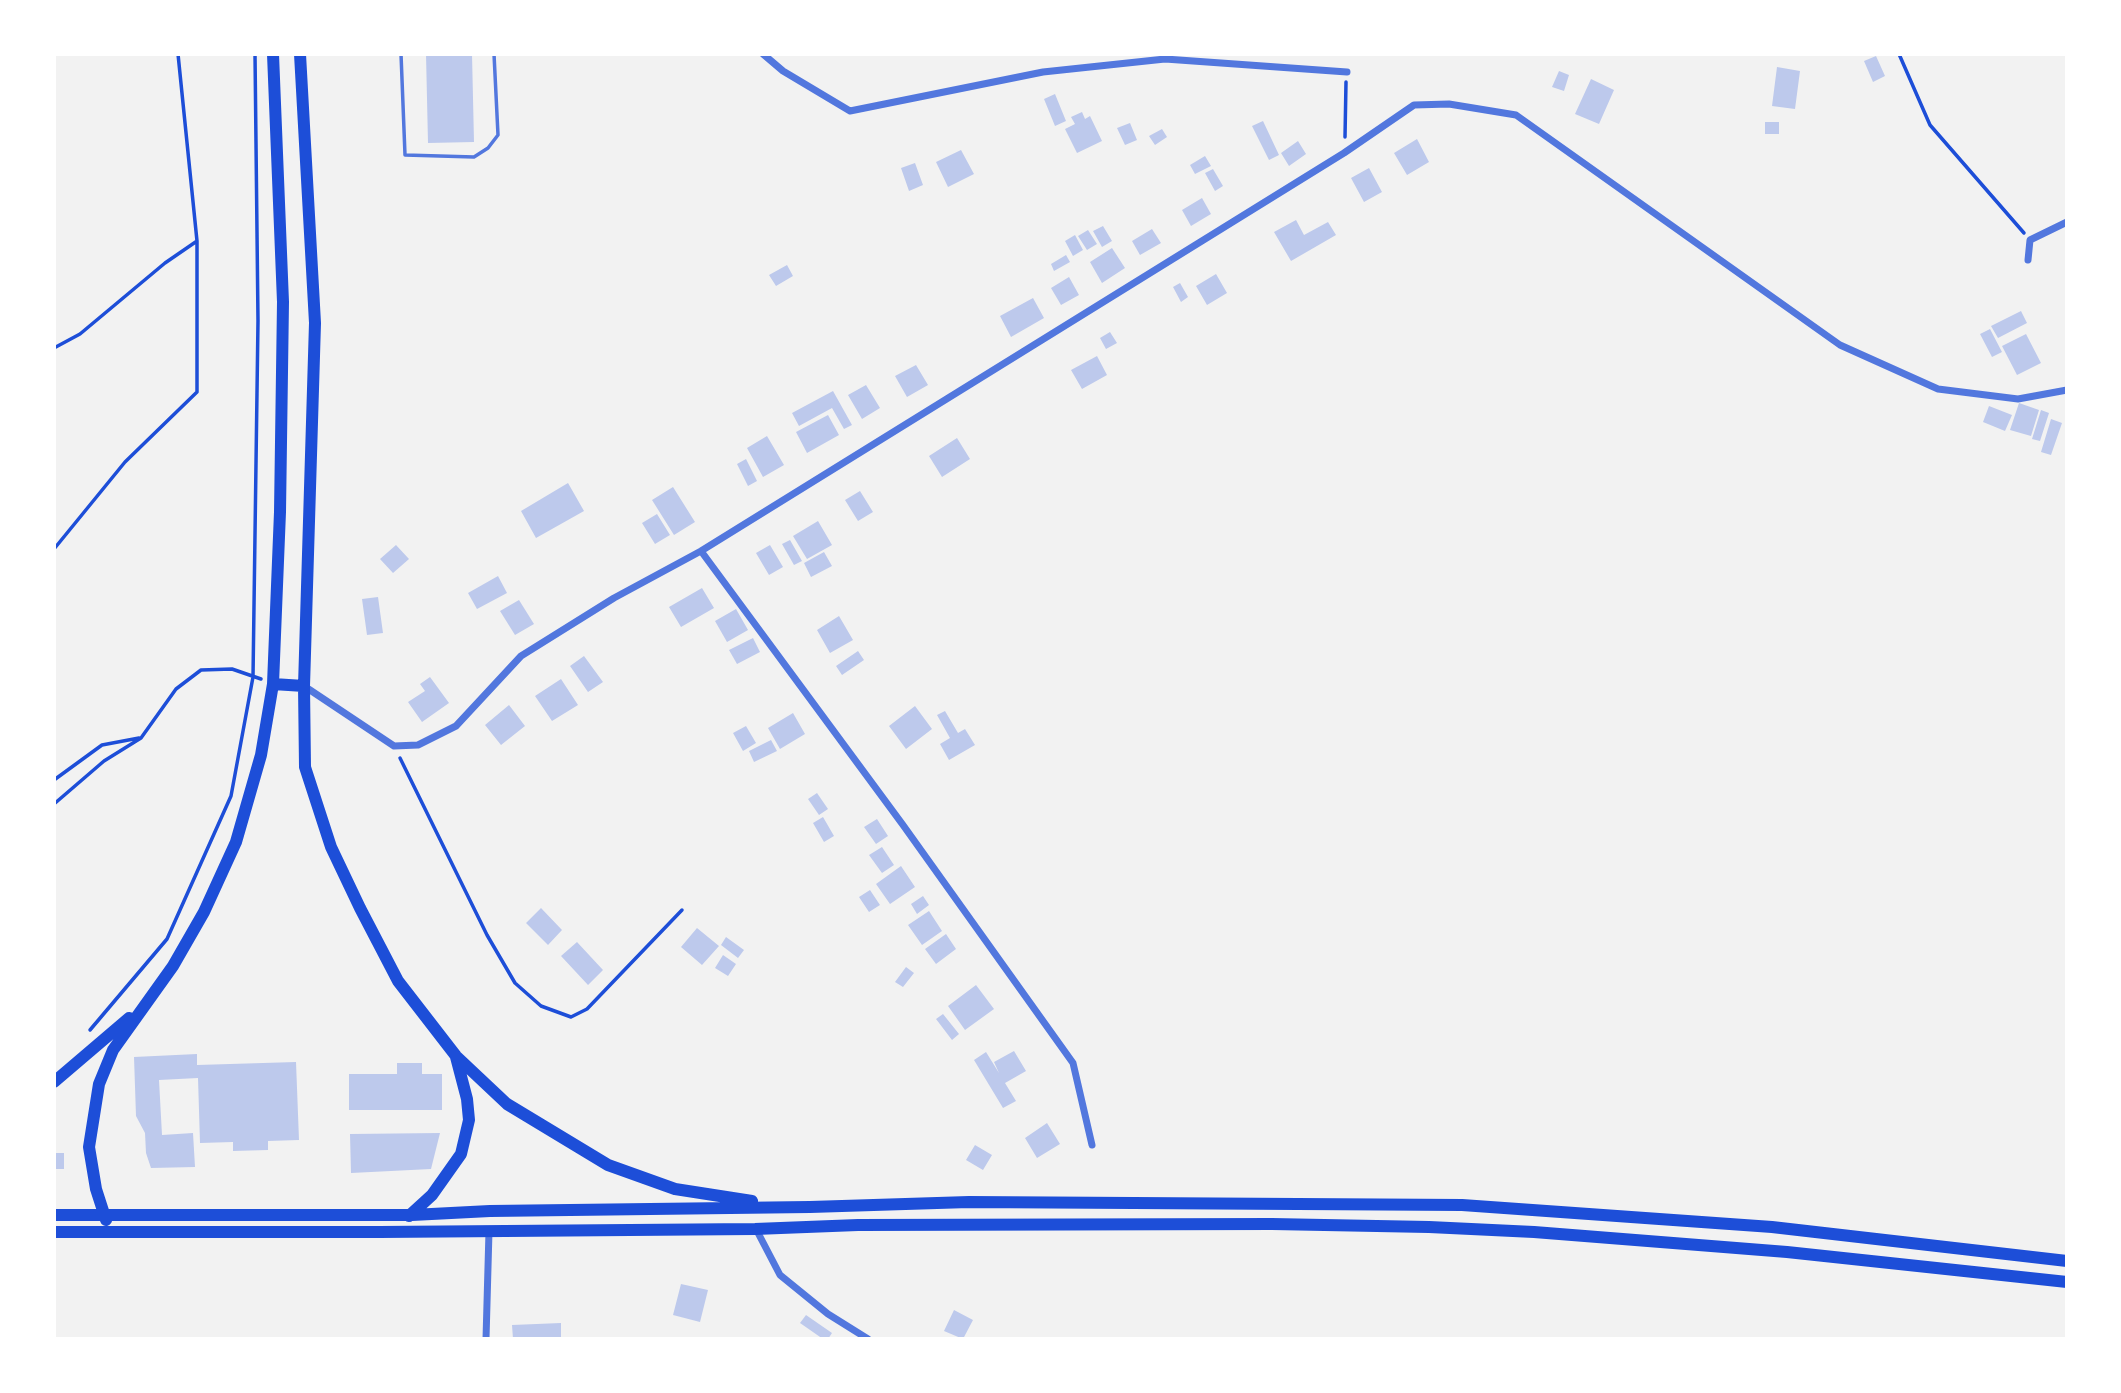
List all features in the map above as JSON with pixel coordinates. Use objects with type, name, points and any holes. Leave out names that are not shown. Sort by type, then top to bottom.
[{"type":"main road","points":[[109,1231],[96,1189],[89,1147],[99,1084],[113,1050],[173,966],[204,912],[236,842],[261,755],[273,684],[280,512],[283,302],[273,54]]},
{"type":"main road","points":[[300,54],[315,323],[304,686],[305,767],[331,847],[398,981],[456,1056],[508,1104],[608,1165],[675,1189],[810,1207]]},
{"type":"main road","points":[[273,684],[304,686]]},
{"type":"main road","points":[[54,1082],[142,1007]]},
{"type":"main road","points":[[380,1232],[412,1215],[432,1195],[461,1154],[469,1120],[467,1099],[456,1056]]},
{"type":"main road","points":[[54,1215],[412,1215],[490,1211],[969,1202],[1462,1205],[1772,1227],[2067,1261]]},
{"type":"main road","points":[[54,1232],[755,1229],[858,1225],[1272,1224],[1429,1227],[1534,1232],[1787,1252],[2067,1282]]},
{"type":"street","points":[[763,54],[783,71],[850,111],[1043,72],[1165,59],[1347,72]]},
{"type":"street","points":[[304,686],[394,747],[418,745],[456,726],[522,656],[614,598],[701,551],[1344,153],[1414,106],[1449,104],[1516,115],[1840,345],[1938,389],[2018,399],[2067,390]]},
{"type":"street","points":[[2028,260],[2030,240],[2067,222]]},
{"type":"street","points":[[701,551],[1073,1063],[1092,1145]]},
{"type":"street","points":[[755,1229],[780,1275],[828,1314],[868,1339]]},
{"type":"street","points":[[486,1339],[489,1230]]},
{"type":"lane","points":[[401,54],[405,155],[474,157],[488,148],[498,135],[494,54]]},
{"type":"path","points":[[54,549],[125,462],[197,392],[197,241],[178,54]]},
{"type":"path","points":[[90,1030],[167,939],[231,796],[253,677],[258,321],[255,54]]},
{"type":"path","points":[[1899,54],[1930,125],[2030,240]]},
{"type":"path","points":[[1344,153],[1347,72]]},
{"type":"path","points":[[54,348],[80,334],[165,263],[197,241]]},
{"type":"path","points":[[54,804],[104,761],[141,738],[176,689],[201,670],[232,669],[273,684]]},
{"type":"path","points":[[54,779],[102,745],[141,738]]},
{"type":"path","points":[[394,747],[509,974],[515,984],[541,1006],[571,1017],[587,1009],[682,910]]},
{"type":"building","points":[[426,54],[472,54],[474,142],[428,143]]},
{"type":"building","points":[[1876,56],[1885,76],[1873,82],[1864,61]]},
{"type":"building","points":[[1777,67],[1800,71],[1795,109],[1772,106]]},
{"type":"building","points":[[1559,71],[1569,75],[1564,91],[1552,87]]},
{"type":"building","points":[[1591,79],[1614,90],[1599,124],[1575,114]]},
{"type":"building","points":[[1055,94],[1066,121],[1055,126],[1044,99]]},
{"type":"building","points":[[1082,112],[1085,119],[1090,116],[1102,141],[1077,153],[1065,129],[1075,124],[1071,117]]},
{"type":"building","points":[[1263,121],[1279,155],[1269,160],[1252,126]]},
{"type":"building","points":[[1765,122],[1779,122],[1779,134],[1765,134]]},
{"type":"building","points":[[1130,123],[1137,140],[1125,145],[1117,128]]},
{"type":"building","points":[[1162,129],[1167,137],[1155,145],[1149,136]]},
{"type":"building","points":[[1417,139],[1429,162],[1407,175],[1394,153]]},
{"type":"building","points":[[1298,141],[1306,154],[1289,166],[1281,153]]},
{"type":"building","points":[[961,150],[974,174],[948,187],[936,162]]},
{"type":"building","points":[[1205,156],[1211,166],[1195,174],[1190,165]]},
{"type":"building","points":[[915,163],[923,185],[909,191],[901,168]]},
{"type":"building","points":[[1369,168],[1382,192],[1364,202],[1351,178]]},
{"type":"building","points":[[1213,169],[1223,186],[1215,191],[1205,173]]},
{"type":"building","points":[[1202,198],[1211,214],[1191,226],[1182,210]]},
{"type":"building","points":[[1296,220],[1304,235],[1328,222],[1336,235],[1291,261],[1274,232]]},
{"type":"building","points":[[1103,226],[1112,241],[1102,247],[1093,231]]},
{"type":"building","points":[[1152,229],[1161,243],[1140,255],[1132,241]]},
{"type":"building","points":[[1088,230],[1097,244],[1087,250],[1078,236]]},
{"type":"building","points":[[1075,235],[1083,250],[1073,256],[1065,241]]},
{"type":"building","points":[[1112,248],[1125,268],[1102,283],[1090,262]]},
{"type":"building","points":[[1066,255],[1070,262],[1054,271],[1051,264]]},
{"type":"building","points":[[787,265],[793,276],[776,286],[769,275]]},
{"type":"building","points":[[1216,274],[1227,293],[1207,305],[1196,286]]},
{"type":"building","points":[[1069,277],[1079,295],[1061,305],[1051,288]]},
{"type":"building","points":[[1180,283],[1188,297],[1181,302],[1173,287]]},
{"type":"building","points":[[1033,298],[1044,318],[1011,337],[1000,316]]},
{"type":"building","points":[[2021,311],[2027,323],[1998,338],[1991,326]]},
{"type":"building","points":[[1990,329],[2002,352],[1992,357],[1980,334]]},
{"type":"building","points":[[1110,332],[1117,343],[1106,349],[1100,338]]},
{"type":"building","points":[[2026,334],[2041,363],[2017,375],[2002,346]]},
{"type":"building","points":[[1097,356],[1107,375],[1082,389],[1071,370]]},
{"type":"building","points":[[916,365],[928,385],[907,397],[895,376]]},
{"type":"building","points":[[866,385],[880,408],[862,419],[848,395]]},
{"type":"building","points":[[833,391],[852,425],[844,429],[832,408],[799,426],[792,413]]},
{"type":"building","points":[[2019,403],[2039,410],[2031,436],[2010,430]]},
{"type":"building","points":[[1989,406],[2012,415],[2005,431],[1983,422]]},
{"type":"building","points":[[2041,410],[2049,413],[2040,441],[2032,439]]},
{"type":"building","points":[[828,415],[839,435],[807,453],[796,432]]},
{"type":"building","points":[[2051,419],[2062,423],[2051,455],[2041,452]]},
{"type":"building","points":[[767,436],[784,465],[763,477],[747,448]]},
{"type":"building","points":[[957,438],[970,459],[942,477],[929,456]]},
{"type":"building","points":[[746,459],[757,481],[748,486],[737,464]]},
{"type":"building","points":[[568,483],[584,511],[536,538],[521,511]]},
{"type":"building","points":[[673,487],[695,522],[674,535],[652,500]]},
{"type":"building","points":[[860,491],[873,512],[858,521],[845,500]]},
{"type":"building","points":[[657,514],[670,535],[655,544],[642,523]]},
{"type":"building","points":[[818,521],[832,545],[807,559],[793,536]]},
{"type":"building","points":[[790,540],[802,561],[794,565],[782,544]]},
{"type":"building","points":[[396,545],[409,559],[393,573],[380,559]]},
{"type":"building","points":[[770,545],[783,567],[769,575],[756,553]]},
{"type":"building","points":[[824,552],[832,566],[811,577],[804,563]]},
{"type":"building","points":[[498,576],[507,593],[477,609],[468,593]]},
{"type":"building","points":[[702,588],[714,608],[681,627],[669,607]]},
{"type":"building","points":[[378,597],[383,633],[367,635],[362,599]]},
{"type":"building","points":[[519,600],[534,624],[515,635],[500,611]]},
{"type":"building","points":[[736,609],[748,630],[727,642],[715,621]]},
{"type":"building","points":[[839,616],[853,640],[830,653],[817,630]]},
{"type":"building","points":[[753,638],[760,652],[737,664],[729,650]]},
{"type":"building","points":[[858,651],[864,660],[842,675],[836,666]]},
{"type":"building","points":[[584,656],[603,682],[588,692],[570,666]]},
{"type":"building","points":[[430,677],[449,703],[422,722],[408,702],[425,691],[420,684]]},
{"type":"building","points":[[561,679],[578,705],[552,721],[535,696]]},
{"type":"building","points":[[509,705],[525,726],[501,745],[485,725]]},
{"type":"building","points":[[915,706],[932,729],[906,749],[889,726]]},
{"type":"building","points":[[945,711],[958,733],[965,729],[975,745],[949,760],[940,744],[950,738],[937,715]]},
{"type":"building","points":[[793,713],[805,734],[780,749],[768,728]]},
{"type":"building","points":[[746,726],[756,743],[743,751],[733,733]]},
{"type":"building","points":[[771,740],[777,751],[754,762],[749,751]]},
{"type":"building","points":[[817,793],[828,809],[819,815],[808,799]]},
{"type":"building","points":[[823,817],[834,836],[824,842],[813,823]]},
{"type":"building","points":[[877,819],[888,836],[876,844],[864,827]]},
{"type":"building","points":[[882,847],[894,865],[882,873],[869,855]]},
{"type":"building","points":[[901,866],[915,887],[890,904],[876,884]]},
{"type":"building","points":[[870,890],[880,905],[869,912],[859,897]]},
{"type":"building","points":[[923,896],[929,905],[917,914],[911,904]]},
{"type":"building","points":[[541,908],[562,930],[548,945],[526,923]]},
{"type":"building","points":[[929,911],[942,931],[922,945],[908,925]]},
{"type":"building","points":[[697,928],[719,946],[702,965],[681,947]]},
{"type":"building","points":[[946,934],[956,949],[936,964],[925,949]]},
{"type":"building","points":[[726,937],[744,950],[738,958],[721,945]]},
{"type":"building","points":[[577,942],[603,970],[588,985],[561,956]]},
{"type":"building","points":[[723,955],[736,964],[728,976],[715,968]]},
{"type":"building","points":[[906,967],[914,973],[903,987],[895,982]]},
{"type":"building","points":[[976,985],[994,1009],[965,1030],[948,1006]]},
{"type":"building","points":[[943,1014],[959,1034],[952,1040],[936,1019]]},
{"type":"building","points":[[1014,1051],[1026,1071],[1005,1083],[1016,1101],[1003,1108],[974,1060],[986,1052],[999,1073],[994,1062]]},
{"type":"building","points":[[197,1054],[197,1065],[296,1062],[299,1140],[268,1141],[268,1150],[233,1151],[233,1142],[200,1143],[198,1078],[159,1080],[162,1135],[193,1133],[195,1167],[151,1168],[146,1153],[145,1133],[136,1116],[134,1057]]},
{"type":"building","points":[[397,1063],[422,1063],[422,1074],[442,1074],[442,1110],[349,1110],[349,1074],[397,1074]]},
{"type":"building","points":[[1047,1123],[1060,1144],[1037,1158],[1025,1138]]},
{"type":"building","points":[[440,1133],[431,1169],[351,1173],[350,1134]]},
{"type":"building","points":[[975,1145],[992,1155],[983,1170],[966,1160]]},
{"type":"building","points":[[54,1153],[64,1153],[64,1169],[54,1169]]},
{"type":"building","points":[[681,1284],[708,1290],[700,1322],[673,1315]]},
{"type":"building","points":[[954,1310],[973,1320],[963,1339],[944,1331]]},
{"type":"building","points":[[806,1315],[832,1333],[828,1339],[823,1339],[800,1323]]},
{"type":"building","points":[[561,1323],[561,1339],[513,1339],[512,1325]]}]
